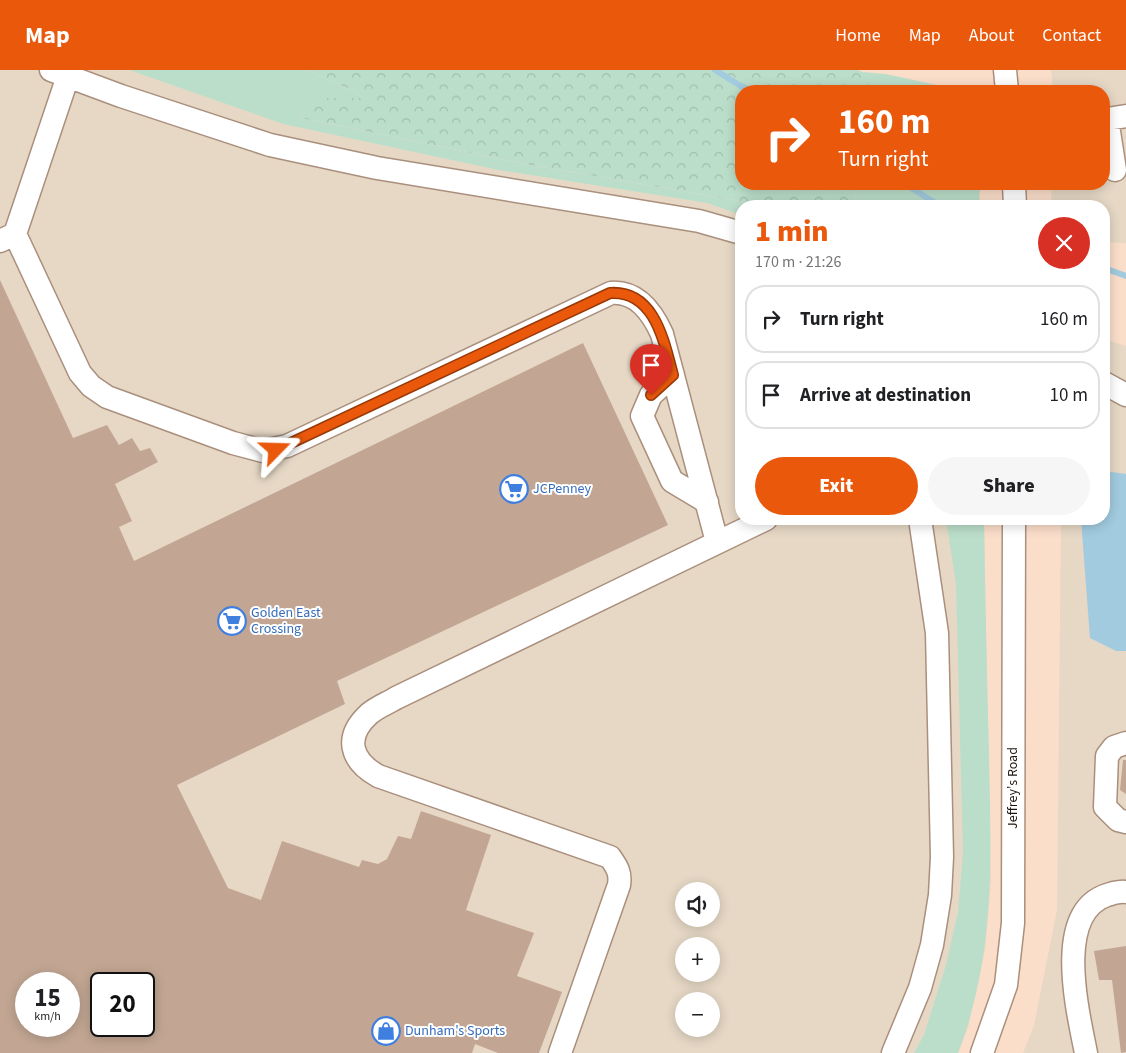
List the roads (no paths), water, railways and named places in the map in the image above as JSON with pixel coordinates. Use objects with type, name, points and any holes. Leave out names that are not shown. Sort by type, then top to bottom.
[{"type":"street","points":[[1006,70],[1007,85]]},
{"type":"street","points":[[717,542],[662,334],[654,318],[644,306],[624,292],[610,293],[287,446],[263,451],[233,443],[107,397],[91,386],[80,373],[7,238],[59,73],[270,145],[377,168],[699,221],[735,231]]},
{"type":"street","points":[[1110,119],[1126,116]]},
{"type":"street","points":[[1110,136],[1116,170]]},
{"type":"street","points":[[673,375],[651,395],[642,416],[672,481],[707,502]]},
{"type":"street","points":[[1110,386],[1126,394]]},
{"type":"street","points":[[560,1053],[619,885],[620,874],[616,866],[610,858],[378,776],[368,770],[355,755],[353,742],[356,730],[370,713],[396,698],[753,525]]},
{"type":"street","points":[[893,1053],[920,988],[932,945],[940,895],[942,857],[937,633],[921,525]]},
{"type":"street","name":"Jeffrey's Road","points":[[982,1053],[1006,985],[1013,923],[1014,525]]},
{"type":"street","points":[[1126,743],[1114,747],[1107,756],[1105,807],[1118,820],[1126,822]]},
{"type":"street","points":[[1086,1053],[1075,982],[1073,945],[1081,916],[1097,898],[1120,891],[1126,892]]},
{"type":"water","points":[[1110,472],[1126,474],[1126,651],[1116,651],[1090,638],[1081,525],[1110,525]]},
{"type":"waterway","points":[[715,70],[739,85]]},
{"type":"waterway","points":[[915,190],[930,200]]},
{"type":"waterway","points":[[1110,270],[1126,276]]},
{"type":"place","name":"JCPenney","points":[[514,489]]},
{"type":"place","name":"Golden East Crossing","points":[[232,621]]},
{"type":"place","name":"Dunham's Sports","points":[[386,1031]]}]
